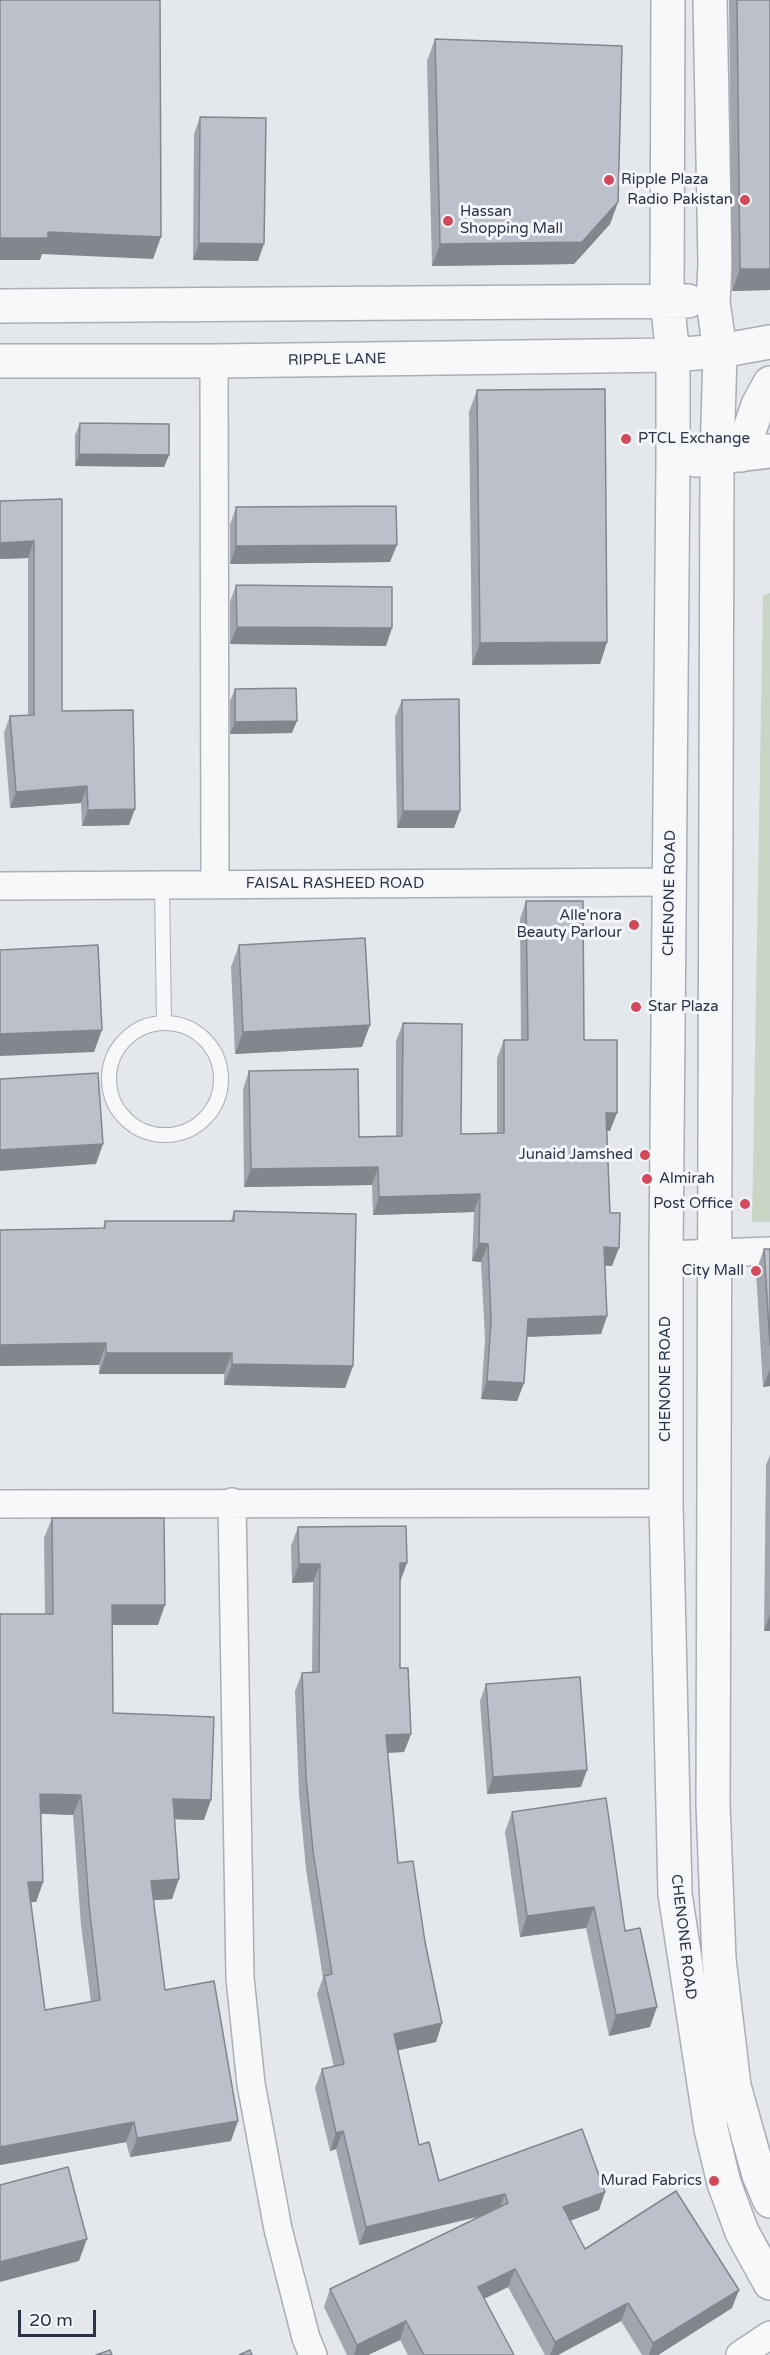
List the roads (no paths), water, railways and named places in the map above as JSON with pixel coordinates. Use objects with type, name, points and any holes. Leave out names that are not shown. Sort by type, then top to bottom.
[{"type":"street","name":"CHENONE ROAD","points":[[668,0],[667,300],[673,356],[674,461],[666,1255],[666,1503],[675,1894],[713,2140],[724,2182],[742,2232],[770,2283]]},
{"type":"street","points":[[710,0],[715,264],[713,302],[720,351],[742,455],[713,1253],[713,1769],[719,1959],[734,2085],[759,2175],[770,2201]]},
{"type":"street","points":[[0,306],[667,300],[713,302]]},
{"type":"street","name":"RIPPLE LANE","points":[[0,361],[214,362],[673,356],[770,342]]},
{"type":"street","points":[[214,362],[214,885]]},
{"type":"street","points":[[742,455],[758,405],[770,383]]},
{"type":"street","points":[[674,461],[742,455]]},
{"type":"street","name":"FAISAL RASHEED ROAD","points":[[0,886],[670,882]]},
{"type":"street","points":[[666,1255],[770,1251]]},
{"type":"street","points":[[232,1502],[240,1978],[251,2084],[278,2229],[306,2338],[313,2355]]},
{"type":"street","points":[[0,1504],[666,1503]]},
{"type":"street","points":[[740,2355],[770,2335]]},
{"type":"lane","points":[[162,885],[164,1023]]},
{"type":"lane","points":[[164,1023],[186,1028],[204,1039],[213,1051],[221,1079],[214,1107],[205,1118],[194,1127],[166,1135],[151,1134],[126,1119],[117,1108],[109,1080],[116,1052],[125,1040],[136,1031],[164,1023]]},
{"type":"place","name":"Ripple Plaza","points":[[609,180]]},
{"type":"place","name":"Radio Pakistan","points":[[745,200]]},
{"type":"place","name":"Hassan Shopping Mall","points":[[448,221]]},
{"type":"place","name":"PTCL Exchange","points":[[626,439]]},
{"type":"place","name":"Alle'nora Beauty Parlour","points":[[634,925]]},
{"type":"place","name":"Star Plaza","points":[[636,1007]]},
{"type":"place","name":"Junaid Jamshed","points":[[645,1155]]},
{"type":"place","name":"Almirah","points":[[647,1179]]},
{"type":"place","name":"Post Office","points":[[745,1204]]},
{"type":"place","name":"City Mall","points":[[756,1271]]},
{"type":"place","name":"Murad Fabrics","points":[[714,2181]]}]
